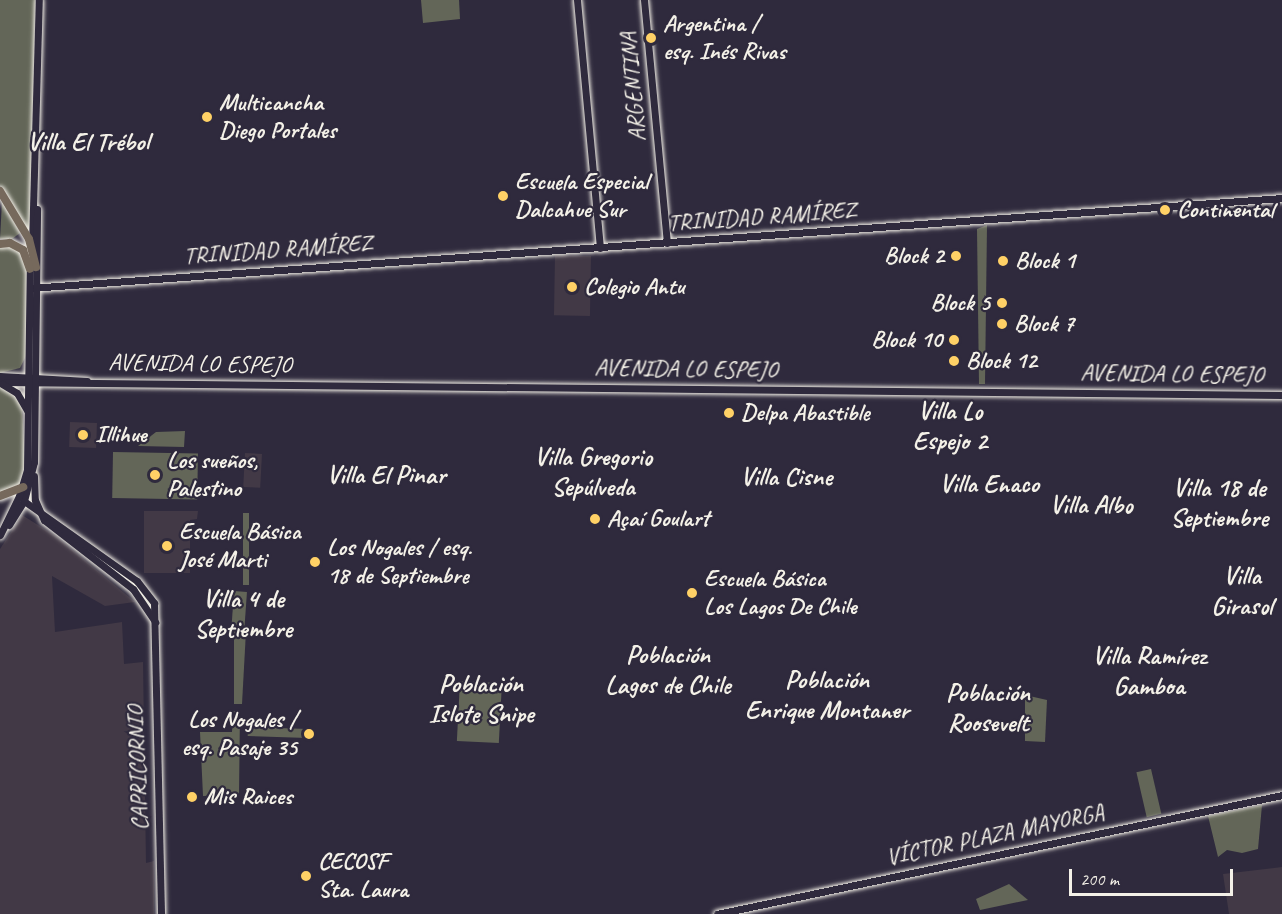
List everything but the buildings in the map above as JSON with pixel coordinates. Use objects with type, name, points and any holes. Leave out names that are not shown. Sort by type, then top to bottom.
[{"type":"main road","points":[[38,511],[32,380],[39,0]]},
{"type":"main road","points":[[577,0],[600,248]]},
{"type":"main road","name":"ARGENTINA","points":[[644,0],[667,243]]},
{"type":"main road","points":[[33,268],[35,188]]},
{"type":"main road","points":[[0,191],[32,245]]},
{"type":"main road","name":"TRINIDAD RAMÍREZ","points":[[33,287],[1282,198]]},
{"type":"main road","points":[[0,244],[10,243],[23,250],[33,268]]},
{"type":"main road","points":[[24,501],[23,487],[32,380],[29,354],[33,287]]},
{"type":"main road","points":[[12,376],[23,367],[29,354]]},
{"type":"main road","name":"AVENIDA LO ESPEJO","points":[[0,376],[32,380]]},
{"type":"main road","name":"AVENIDA LO ESPEJO","points":[[0,383],[32,380],[1282,395]]},
{"type":"main road","points":[[0,383],[17,393],[29,416]]},
{"type":"main road","points":[[0,536],[24,501],[34,462]]},
{"type":"main road","points":[[0,496],[23,487]]},
{"type":"main road","points":[[0,536],[23,487]]},
{"type":"main road","points":[[15,506],[24,501]]},
{"type":"main road","name":"CAPRICORNIO","points":[[24,501],[142,586],[154,603],[161,914]]},
{"type":"main road","name":"CAPRICORNIO","points":[[38,511],[53,529],[128,585],[140,597],[154,622]]},
{"type":"main road","points":[[128,585],[142,586]]},
{"type":"main road","name":"VÍCTOR PLAZA MAYORGA","points":[[717,914],[1282,795]]},
{"type":"shaded area","name":"Colegio Antu","points":[[555,255],[591,256],[590,316],[554,315]]},
{"type":"shaded area","name":"Illihue","points":[[70,422],[97,423],[96,448],[69,447]]},
{"type":"shaded area","points":[[245,453],[262,454],[260,488],[243,487]]},
{"type":"shaded area","name":"Escuela Básica José Marti","points":[[144,511],[198,511],[197,519],[190,520],[190,573],[144,573]]},
{"type":"shaded area","points":[[22,515],[57,537],[135,602],[105,606],[52,576],[55,632],[122,622],[124,664],[143,662],[146,863],[154,861],[154,914],[0,914],[0,549]]},
{"type":"shaded area","points":[[1282,867],[1282,914],[1229,914],[1223,874]]},
{"type":"green space","points":[[0,0],[35,0],[30,234],[0,186]]},
{"type":"green space","points":[[421,0],[459,0],[460,19],[423,23]]},
{"type":"green space","points":[[2,201],[20,233],[12,239],[0,239]]},
{"type":"green space","points":[[987,225],[985,384],[979,384],[977,229]]},
{"type":"green space","points":[[8,245],[28,258],[27,354],[20,368],[0,373],[0,247]]},
{"type":"green space","points":[[0,386],[14,393],[22,404],[25,464],[20,485],[0,493]]},
{"type":"green space","points":[[185,431],[184,447],[138,446],[156,432]]},
{"type":"green space","name":"Los sueños, Palestino","points":[[113,452],[198,453],[197,499],[112,498]]},
{"type":"green space","points":[[243,513],[249,513],[249,585],[243,585]]},
{"type":"green space","points":[[234,591],[247,592],[245,626],[232,625]]},
{"type":"green space","points":[[234,631],[246,631],[242,704],[234,704]]},
{"type":"green space","points":[[460,681],[502,683],[499,743],[457,741]]},
{"type":"green space","points":[[1025,695],[1047,700],[1045,742],[1025,741]]},
{"type":"green space","points":[[233,711],[240,711],[239,795],[203,796],[200,732],[232,732]]},
{"type":"green space","points":[[248,727],[308,729],[308,738],[248,736]]},
{"type":"green space","points":[[1151,769],[1161,814],[1147,817],[1136,772]]},
{"type":"green space","points":[[1262,805],[1258,849],[1242,853],[1227,850],[1218,857],[1208,816]]},
{"type":"green space","points":[[1009,884],[1028,900],[980,910],[976,899]]},
{"type":"place","name":"Argentina / esq. Inés Rivas","points":[[651,38]]},
{"type":"place","name":"Multicancha Diego Portales","points":[[207,117]]},
{"type":"place","name":"Escuela Especial Dalcahue Sur","points":[[503,196]]},
{"type":"place","name":"Continental","points":[[1165,210]]},
{"type":"place","name":"Block 2","points":[[956,256]]},
{"type":"place","name":"Block 1","points":[[1003,261]]},
{"type":"place","name":"Colegio Antu","points":[[572,287]]},
{"type":"place","name":"Block 5","points":[[1002,303]]},
{"type":"place","name":"Block 7","points":[[1002,324]]},
{"type":"place","name":"Block 10","points":[[954,340]]},
{"type":"place","name":"Block 12","points":[[954,361]]},
{"type":"place","name":"Delpa Abastible","points":[[729,413]]},
{"type":"place","name":"Illihue","points":[[83,435]]},
{"type":"place","name":"Los sueños, Palestino","points":[[155,475]]},
{"type":"place","name":"Açaí Goulart","points":[[595,519]]},
{"type":"place","name":"Escuela Básica José Marti","points":[[167,546]]},
{"type":"place","name":"Los Nogales / esq. 18 de Septiembre","points":[[315,562]]},
{"type":"place","name":"Escuela Básica Los Lagos De Chile","points":[[692,593]]},
{"type":"place","name":"Los Nogales / esq. Pasaje 35","points":[[309,734]]},
{"type":"place","name":"Mis Raices","points":[[192,797]]},
{"type":"place","name":"CECOSF Sta. Laura","points":[[306,876]]},
{"type":"district","name":"Villa El Trébol","points":[[88,142]]},
{"type":"district","name":"Villa Lo Espejo 2","points":[[950,426]]},
{"type":"district","name":"Villa Gregorio Sepúlveda","points":[[593,472]]},
{"type":"district","name":"Villa El Pinar","points":[[386,475]]},
{"type":"district","name":"Villa Cisne","points":[[786,477]]},
{"type":"district","name":"Villa Enaco","points":[[989,484]]},
{"type":"district","name":"Villa 18 de Septiembre","points":[[1219,503]]},
{"type":"district","name":"Villa Albo","points":[[1091,505]]},
{"type":"district","name":"Villa Girasol","points":[[1242,591]]},
{"type":"district","name":"Villa 4 de Septiembre","points":[[243,614]]},
{"type":"district","name":"Población Lagos de Chile","points":[[668,670]]},
{"type":"district","name":"Villa Ramírez Gamboa","points":[[1149,671]]},
{"type":"district","name":"Población Enrique Montaner","points":[[827,695]]},
{"type":"district","name":"Población Islote Snipe","points":[[481,699]]},
{"type":"district","name":"Población Roosevelt","points":[[988,708]]}]
